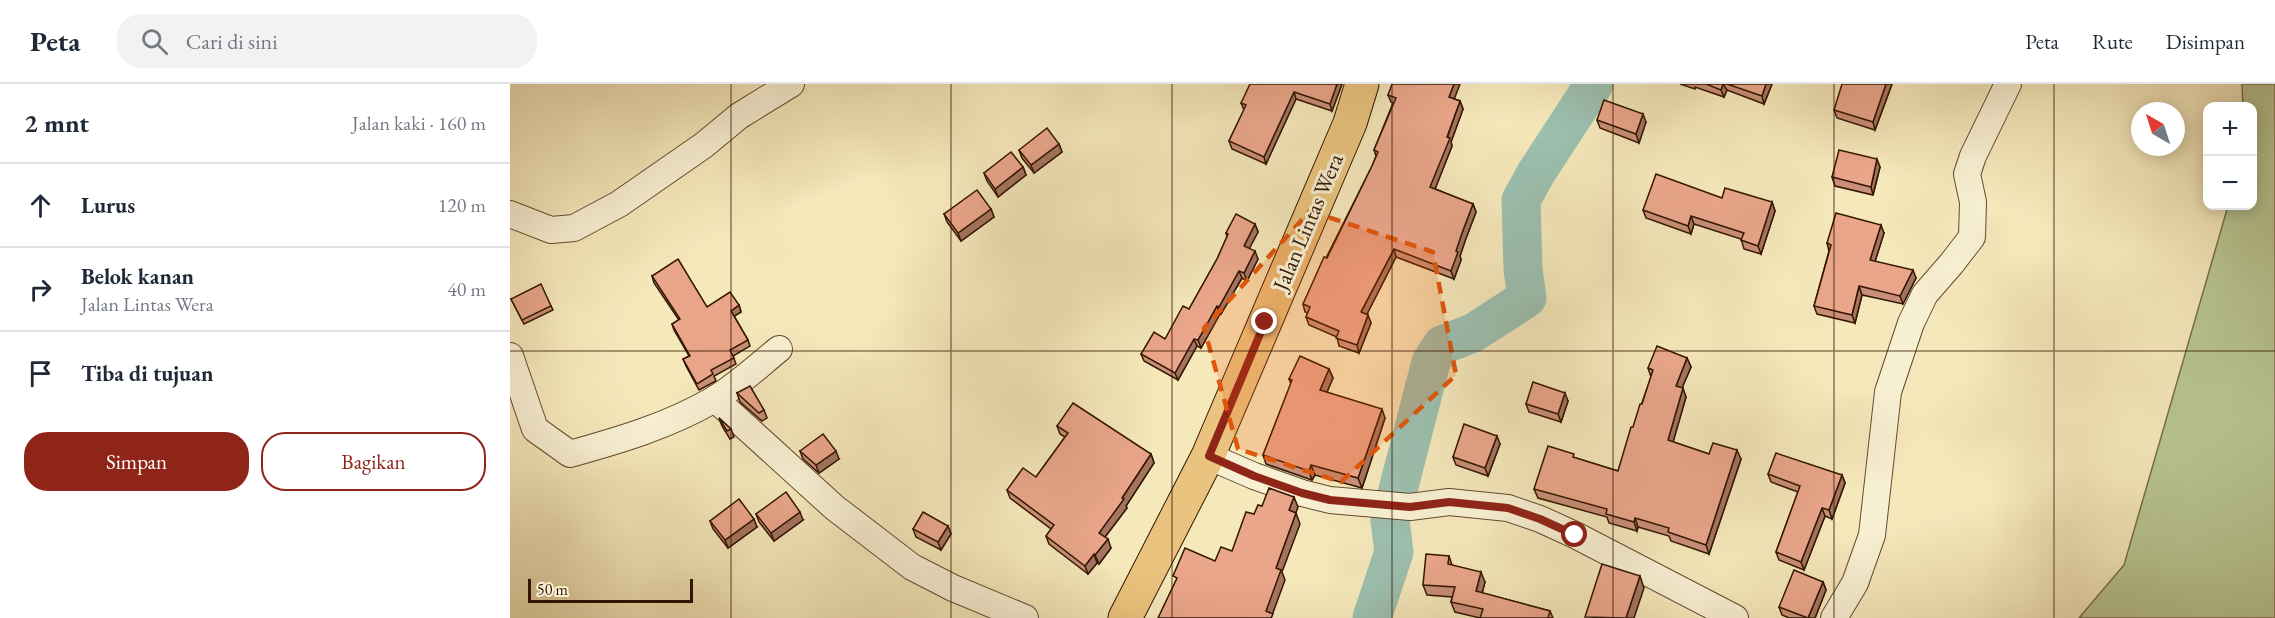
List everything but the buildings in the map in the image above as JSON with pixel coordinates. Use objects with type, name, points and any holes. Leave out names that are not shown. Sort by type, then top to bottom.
[{"type":"main road","name":"Jalan Lintas Wera","points":[[1125,618],[1209,456],[1350,123],[1362,84]]},
{"type":"street","points":[[510,213],[551,230],[574,228],[637,191],[704,145],[739,116],[791,84]]},
{"type":"street","points":[[1834,618],[1855,583],[1872,536],[1888,392],[1911,323],[1925,294],[1972,237],[1973,202],[1967,174],[1973,156],[2008,84]]},
{"type":"street","points":[[510,356],[535,429],[570,454],[647,432],[715,399],[779,349]]},
{"type":"street","points":[[715,399],[835,508],[912,567],[953,588],[1025,618]]},
{"type":"street","points":[[1209,456],[1254,476],[1330,500],[1410,507],[1449,502],[1508,508],[1575,535],[1735,618]]},
{"type":"highlighted area","points":[[1310,211],[1433,252],[1456,375],[1341,482],[1238,449],[1204,328]]},
{"type":"green space","points":[[2242,84],[2275,84],[2275,618],[2079,618],[2124,565],[2227,210],[2257,210],[2257,102],[2243,102]]},
{"type":"waterway","points":[[1372,618],[1394,552],[1390,521],[1431,362],[1442,345],[1473,333],[1527,298],[1523,269],[1521,200],[1594,84]]},
{"type":"route","points":[[1265,322],[1209,456],[1254,476],[1330,500],[1410,507],[1449,502],[1473,503],[1508,508],[1575,535]]}]
